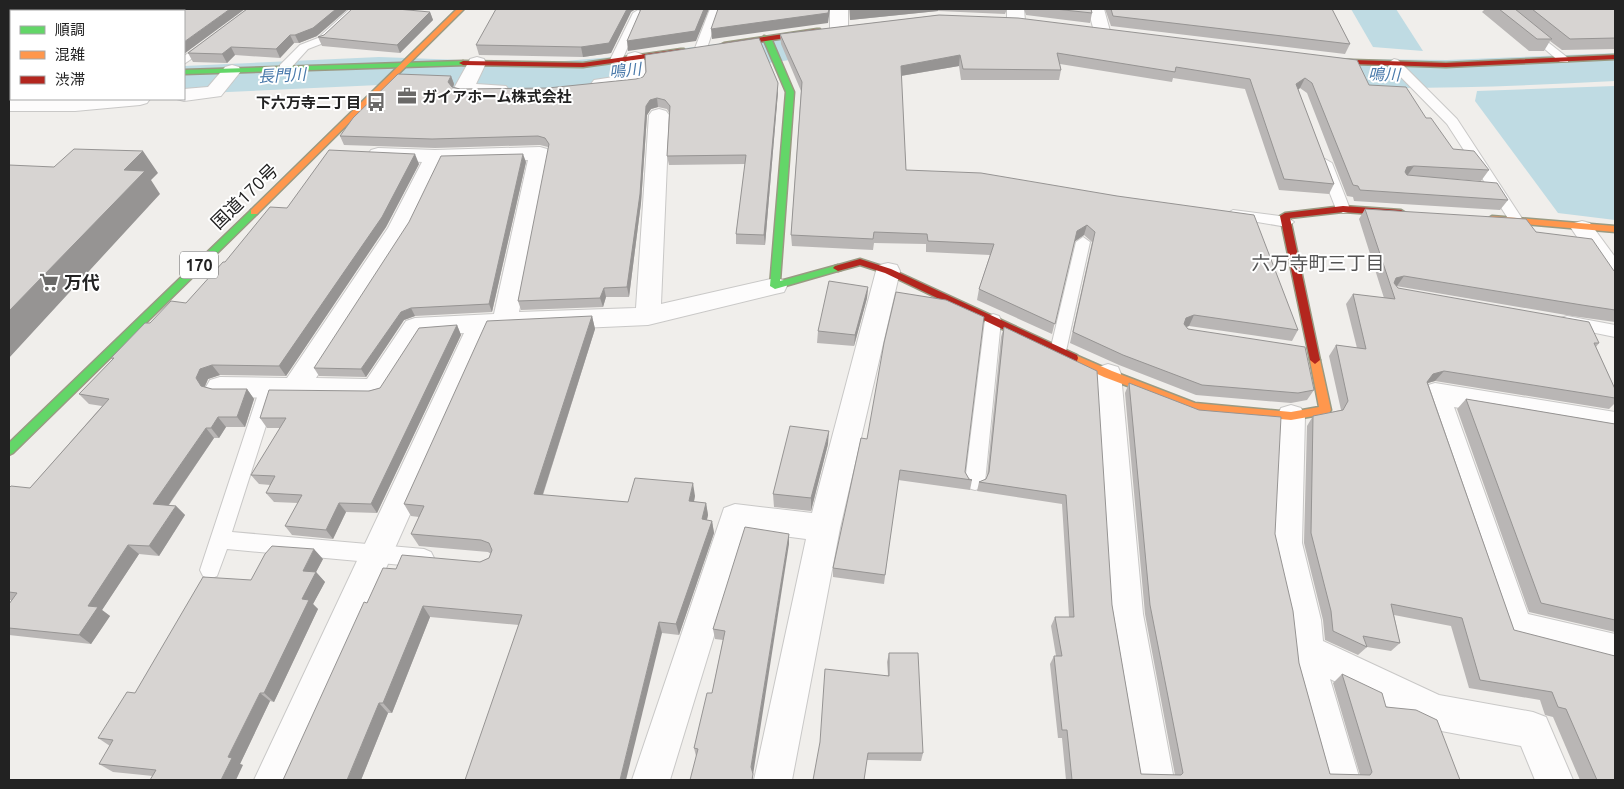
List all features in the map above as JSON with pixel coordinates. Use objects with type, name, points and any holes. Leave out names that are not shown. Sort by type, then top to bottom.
[{"type":"main road","name":"国道170号","points":[[9,450],[461,9]]},
{"type":"main road","points":[[185,72],[477,64],[583,65],[843,28]]},
{"type":"main road","points":[[767,38],[790,92],[775,286],[860,262],[888,271],[1108,374],[1194,407],[1291,416],[1325,410],[1286,216],[1343,209],[1410,214]]},
{"type":"main road","points":[[1307,59],[1396,66],[1615,57]]},
{"type":"main road","points":[[1478,218],[1516,220],[1582,228],[1615,229]]},
{"type":"street","points":[[839,9],[843,28]]},
{"type":"street","points":[[1096,9],[1101,31]]},
{"type":"street","points":[[579,86],[637,80],[626,59]]},
{"type":"street","points":[[477,64],[463,90],[521,90]]},
{"type":"street","points":[[185,95],[214,92],[233,70]]},
{"type":"street","points":[[9,105],[75,105],[129,100]]},
{"type":"street","points":[[648,316],[660,114]]},
{"type":"street","points":[[273,780],[376,554],[494,322],[540,153],[435,156],[314,152]]},
{"type":"street","points":[[295,388],[399,229],[435,156]]},
{"type":"street","points":[[1582,228],[1615,274]]},
{"type":"street","points":[[773,780],[824,528],[888,271]]},
{"type":"street","points":[[220,387],[375,389],[415,327],[648,316],[775,286]]},
{"type":"street","points":[[1108,374],[1126,614],[1155,780]]},
{"type":"street","points":[[1615,423],[1435,393],[1516,627],[1615,650]]},
{"type":"street","points":[[1291,416],[1286,543],[1304,620],[1310,671],[1340,780]]},
{"type":"street","points":[[650,780],[735,517],[824,528]]},
{"type":"street","points":[[1307,650],[1436,712],[1533,730],[1554,780]]},
{"type":"lane","points":[[284,68],[304,47],[322,40],[356,9]]},
{"type":"lane","points":[[701,48],[715,9]]},
{"type":"lane","points":[[626,59],[638,13]]},
{"type":"lane","points":[[1523,25],[1564,60]]},
{"type":"lane","points":[[185,60],[215,38]]},
{"type":"lane","points":[[1396,66],[1452,122],[1516,220]]},
{"type":"lane","points":[[1319,147],[1343,209]]},
{"type":"lane","points":[[1476,187],[1495,188]]},
{"type":"lane","points":[[1218,211],[1287,222]]},
{"type":"lane","points":[[1058,351],[1082,242]]},
{"type":"lane","points":[[1549,319],[1615,330]]},
{"type":"lane","points":[[975,482],[993,320]]},
{"type":"lane","points":[[1295,349],[1314,352]]},
{"type":"lane","points":[[210,570],[269,388]]},
{"type":"lane","points":[[220,540],[441,559]]},
{"type":"water","points":[[1351,9],[1396,9],[1423,51],[1373,47]]},
{"type":"water","points":[[1615,86],[1615,220],[1558,213],[1475,101],[1477,91]]},
{"type":"building","points":[[9,9],[230,9],[185,41],[185,10],[10,10],[9,63]]},
{"type":"building","points":[[247,9],[336,9],[313,28],[290,35],[276,49],[231,47],[222,54],[188,53]]},
{"type":"building","points":[[352,9],[397,9],[430,12],[397,45],[318,37],[324,35]]},
{"type":"building","points":[[496,9],[627,9],[609,43],[581,47],[476,45]]},
{"type":"building","points":[[641,9],[704,9],[695,31],[627,41]]},
{"type":"building","points":[[718,9],[829,9],[828,13],[711,29]]},
{"type":"building","points":[[1055,9],[1091,9],[1092,13]]},
{"type":"building","points":[[1111,9],[1332,9],[1350,44],[1113,16]]},
{"type":"building","points":[[1499,9],[1515,9],[1552,39],[1537,39]]},
{"type":"building","points":[[1532,9],[1615,9],[1615,38],[1570,39]]},
{"type":"building","points":[[939,15],[1018,18],[1357,60],[1369,85],[1406,87],[1426,118],[1431,118],[1453,149],[1474,151],[1489,170],[1414,166],[1407,167],[1405,172],[1407,175],[1497,183],[1508,200],[1360,190],[1358,186],[1353,185],[1312,83],[1305,78],[1296,84],[1334,184],[1284,179],[1250,79],[1176,67],[1175,72],[1057,53],[1061,70],[963,69],[960,55],[901,66],[906,170],[981,173],[1117,196],[1254,215],[1298,330],[1194,315],[1186,318],[1184,324],[1188,329],[1305,347],[1314,390],[1298,393],[1202,385],[1123,355],[1073,332],[1095,232],[1087,225],[1077,231],[1055,324],[979,289],[994,244],[928,241],[927,234],[874,232],[873,239],[791,235],[802,82],[780,34]]},
{"type":"building","points":[[759,38],[778,83],[764,235],[736,234],[746,155],[667,156],[670,106],[665,100],[657,98],[650,100],[646,106],[640,194],[627,287],[604,288],[600,298],[518,301],[549,144],[545,138],[538,136],[432,139],[340,136],[353,118],[398,74],[451,76],[448,82],[452,87],[460,89],[548,88],[636,79],[643,77],[646,72],[645,55]]},
{"type":"building","points":[[74,149],[143,151],[124,170],[145,171],[9,311],[9,165],[54,167]]},
{"type":"building","points":[[329,150],[415,154],[382,217],[279,366],[212,365],[200,369],[196,378],[201,386],[212,389],[247,389],[237,417],[218,417],[211,428],[206,428],[153,504],[176,506],[149,546],[128,545],[88,606],[98,607],[79,635],[9,628],[9,604],[17,593],[9,592],[9,488],[11,486],[30,488],[109,399],[79,394],[114,358],[111,358],[145,323],[150,323],[171,301],[186,303],[225,262],[270,207],[287,208]]},
{"type":"building","points":[[523,154],[489,304],[411,308],[401,312],[361,369],[314,368],[409,222],[441,156]]},
{"type":"building","points":[[1365,209],[1526,219],[1536,232],[1592,239],[1615,271],[1615,310],[1404,276],[1396,278],[1394,283],[1398,288],[1589,322],[1599,343],[1594,343],[1615,389],[1615,398],[1444,371],[1433,374],[1427,382],[1514,630],[1615,656],[1615,780],[1597,780],[1566,709],[1558,707],[1552,692],[1480,680],[1462,618],[1391,604],[1400,643],[1363,636],[1367,647],[1333,631],[1331,611],[1311,533],[1313,416],[1343,410],[1348,401],[1336,345],[1366,349],[1353,294],[1395,299]]},
{"type":"building","points":[[829,281],[868,287],[855,335],[818,331]]},
{"type":"building","points":[[896,292],[946,300],[984,317],[965,472],[969,479],[972,480],[900,470],[885,575],[833,568],[861,438],[867,439],[884,343]]},
{"type":"building","points":[[592,316],[534,494],[628,502],[635,478],[693,483],[689,501],[706,503],[702,519],[712,521],[676,624],[659,622],[620,780],[465,780],[522,615],[423,606],[383,703],[379,703],[347,780],[283,780],[364,602],[367,603],[383,568],[396,569],[402,555],[480,562],[489,558],[492,550],[489,543],[481,540],[411,534],[424,506],[404,504],[487,321]]},
{"type":"building","points":[[457,325],[371,504],[339,503],[326,530],[285,526],[302,495],[266,493],[275,476],[251,475],[286,418],[260,418],[269,390],[369,391],[380,388],[419,328]]},
{"type":"building","points":[[1004,327],[1097,371],[1112,605],[1141,774],[1181,775],[1183,773],[1150,605],[1129,383],[1199,410],[1281,417],[1275,534],[1293,611],[1299,663],[1330,774],[1370,775],[1372,772],[1342,674],[1382,693],[1386,707],[1416,710],[1437,720],[1460,780],[1072,780],[1067,730],[1062,730],[1054,656],[1062,656],[1055,617],[1074,617],[1066,495],[979,482],[986,479],[989,472]]},
{"type":"building","points":[[1466,399],[1615,424],[1615,620],[1541,603]]},
{"type":"building","points":[[790,426],[829,431],[811,498],[773,494]]},
{"type":"building","points":[[745,527],[789,534],[751,767],[752,780],[690,780],[698,749],[694,748],[707,693],[712,693],[725,631],[713,629]]},
{"type":"building","points":[[272,546],[314,549],[303,571],[316,572],[302,599],[309,600],[264,693],[260,693],[228,757],[232,758],[221,780],[150,780],[156,770],[99,764],[113,740],[98,738],[127,692],[135,693],[203,577],[251,580],[265,554]]},
{"type":"building","points":[[889,653],[918,653],[923,753],[868,753],[864,780],[813,780],[820,742],[825,669],[889,676]]},
{"type":"waterway","name":"鳴川","points":[[185,80],[379,71],[541,77],[625,70],[877,36]]},
{"type":"waterway","name":"鳴川","points":[[1270,65],[1353,73],[1447,74],[1615,67]]},
{"type":"traffic: fast","points":[[767,38],[790,92],[775,286],[838,268]]},
{"type":"traffic: fast","points":[[185,72],[463,63]]},
{"type":"traffic: fast","points":[[9,450],[254,212]]},
{"type":"traffic: slow","points":[[254,212],[461,9]]},
{"type":"traffic: slow","points":[[1492,219],[1615,229]]},
{"type":"traffic: slow","points":[[1073,358],[1108,374],[1194,407],[1291,416],[1325,410],[1315,360]]},
{"type":"traffic: jam","points":[[724,45],[817,31]]},
{"type":"traffic: jam","points":[[463,63],[583,65],[681,51]]},
{"type":"traffic: jam","points":[[1322,61],[1446,65],[1615,57]]},
{"type":"traffic: jam","points":[[1315,360],[1285,216],[1343,209],[1401,213]]},
{"type":"traffic: jam","points":[[838,268],[860,262],[888,271],[1073,358]]},
{"type":"place","name":"ガイアホーム株式会社","points":[[407,96]]},
{"type":"place","name":"下六万寺二丁目","points":[[376,102]]},
{"type":"place","name":"万代","points":[[49,282]]},
{"type":"district","name":"六万寺町三丁目","points":[[1318,263]]},
{"type":"water label","name":"長門川","points":[[282,75]]}]
